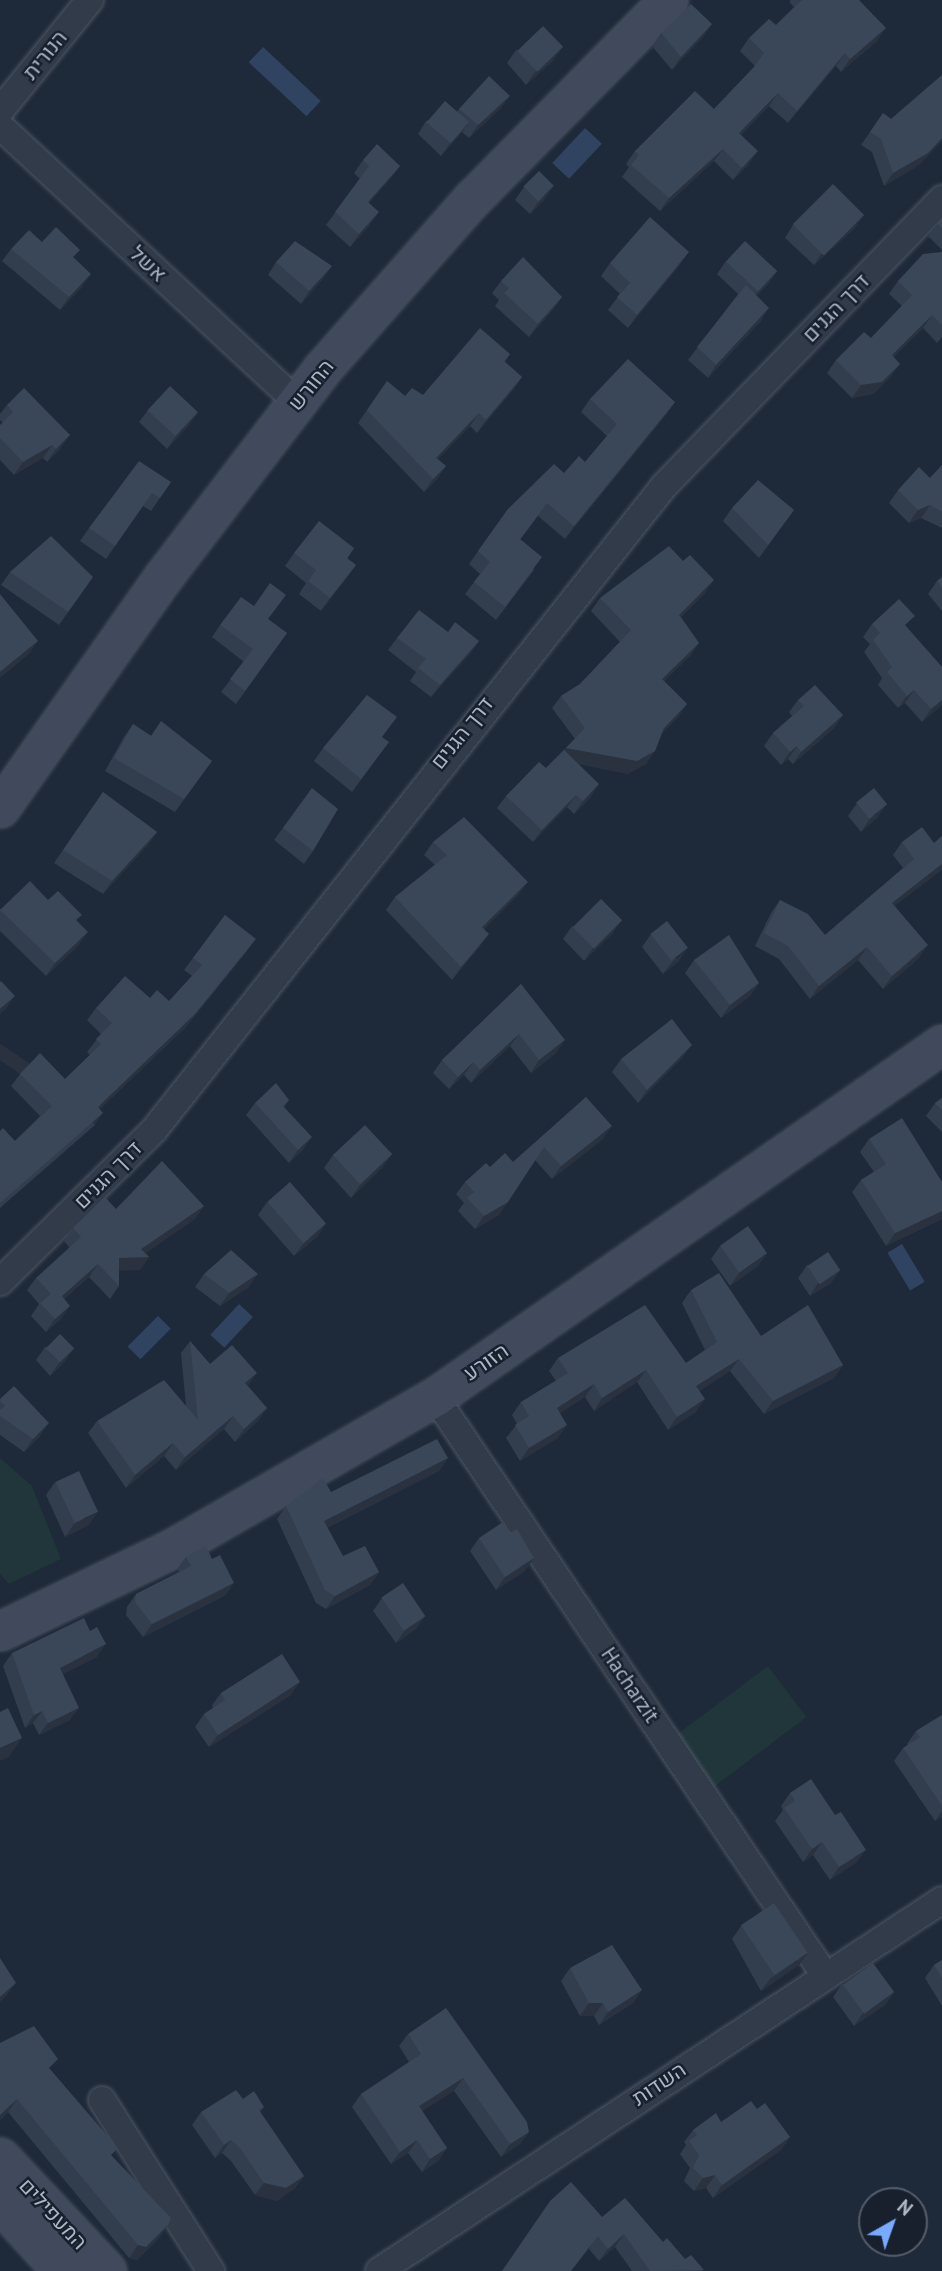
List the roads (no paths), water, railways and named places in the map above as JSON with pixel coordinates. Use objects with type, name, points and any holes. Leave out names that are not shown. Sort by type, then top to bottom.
[{"type":"street","name":"הנורית","points":[[0,111],[90,0]]},
{"type":"street","name":"החורש","points":[[0,808],[297,402],[473,198],[668,0]]},
{"type":"street","name":"אשל","points":[[0,126],[297,402]]},
{"type":"street","name":"דרך הגנים","points":[[0,1283],[154,1130],[664,486],[942,199]]},
{"type":"street","name":"הזורע","points":[[0,1631],[173,1548],[435,1397],[942,1044]]},
{"type":"street","name":"Hacharzit","points":[[435,1397],[824,1974]]},
{"type":"street","name":"השדות","points":[[379,2271],[824,1974],[942,1900]]},
{"type":"street","points":[[102,2100],[211,2271]]},
{"type":"street","name":"המעפילים","points":[[0,2157],[107,2271]]},
{"type":"street","name":"המעפילים","points":[[0,2203],[62,2271]]},
{"type":"water","points":[[263,47],[321,101],[306,116],[249,62]]},
{"type":"water","points":[[585,128],[602,144],[569,179],[552,163]]},
{"type":"water","points":[[902,1244],[925,1282],[910,1290],[887,1253]]},
{"type":"water","points":[[239,1304],[253,1317],[224,1348],[210,1335]]},
{"type":"water","points":[[158,1316],[171,1329],[140,1359],[128,1346]]}]
